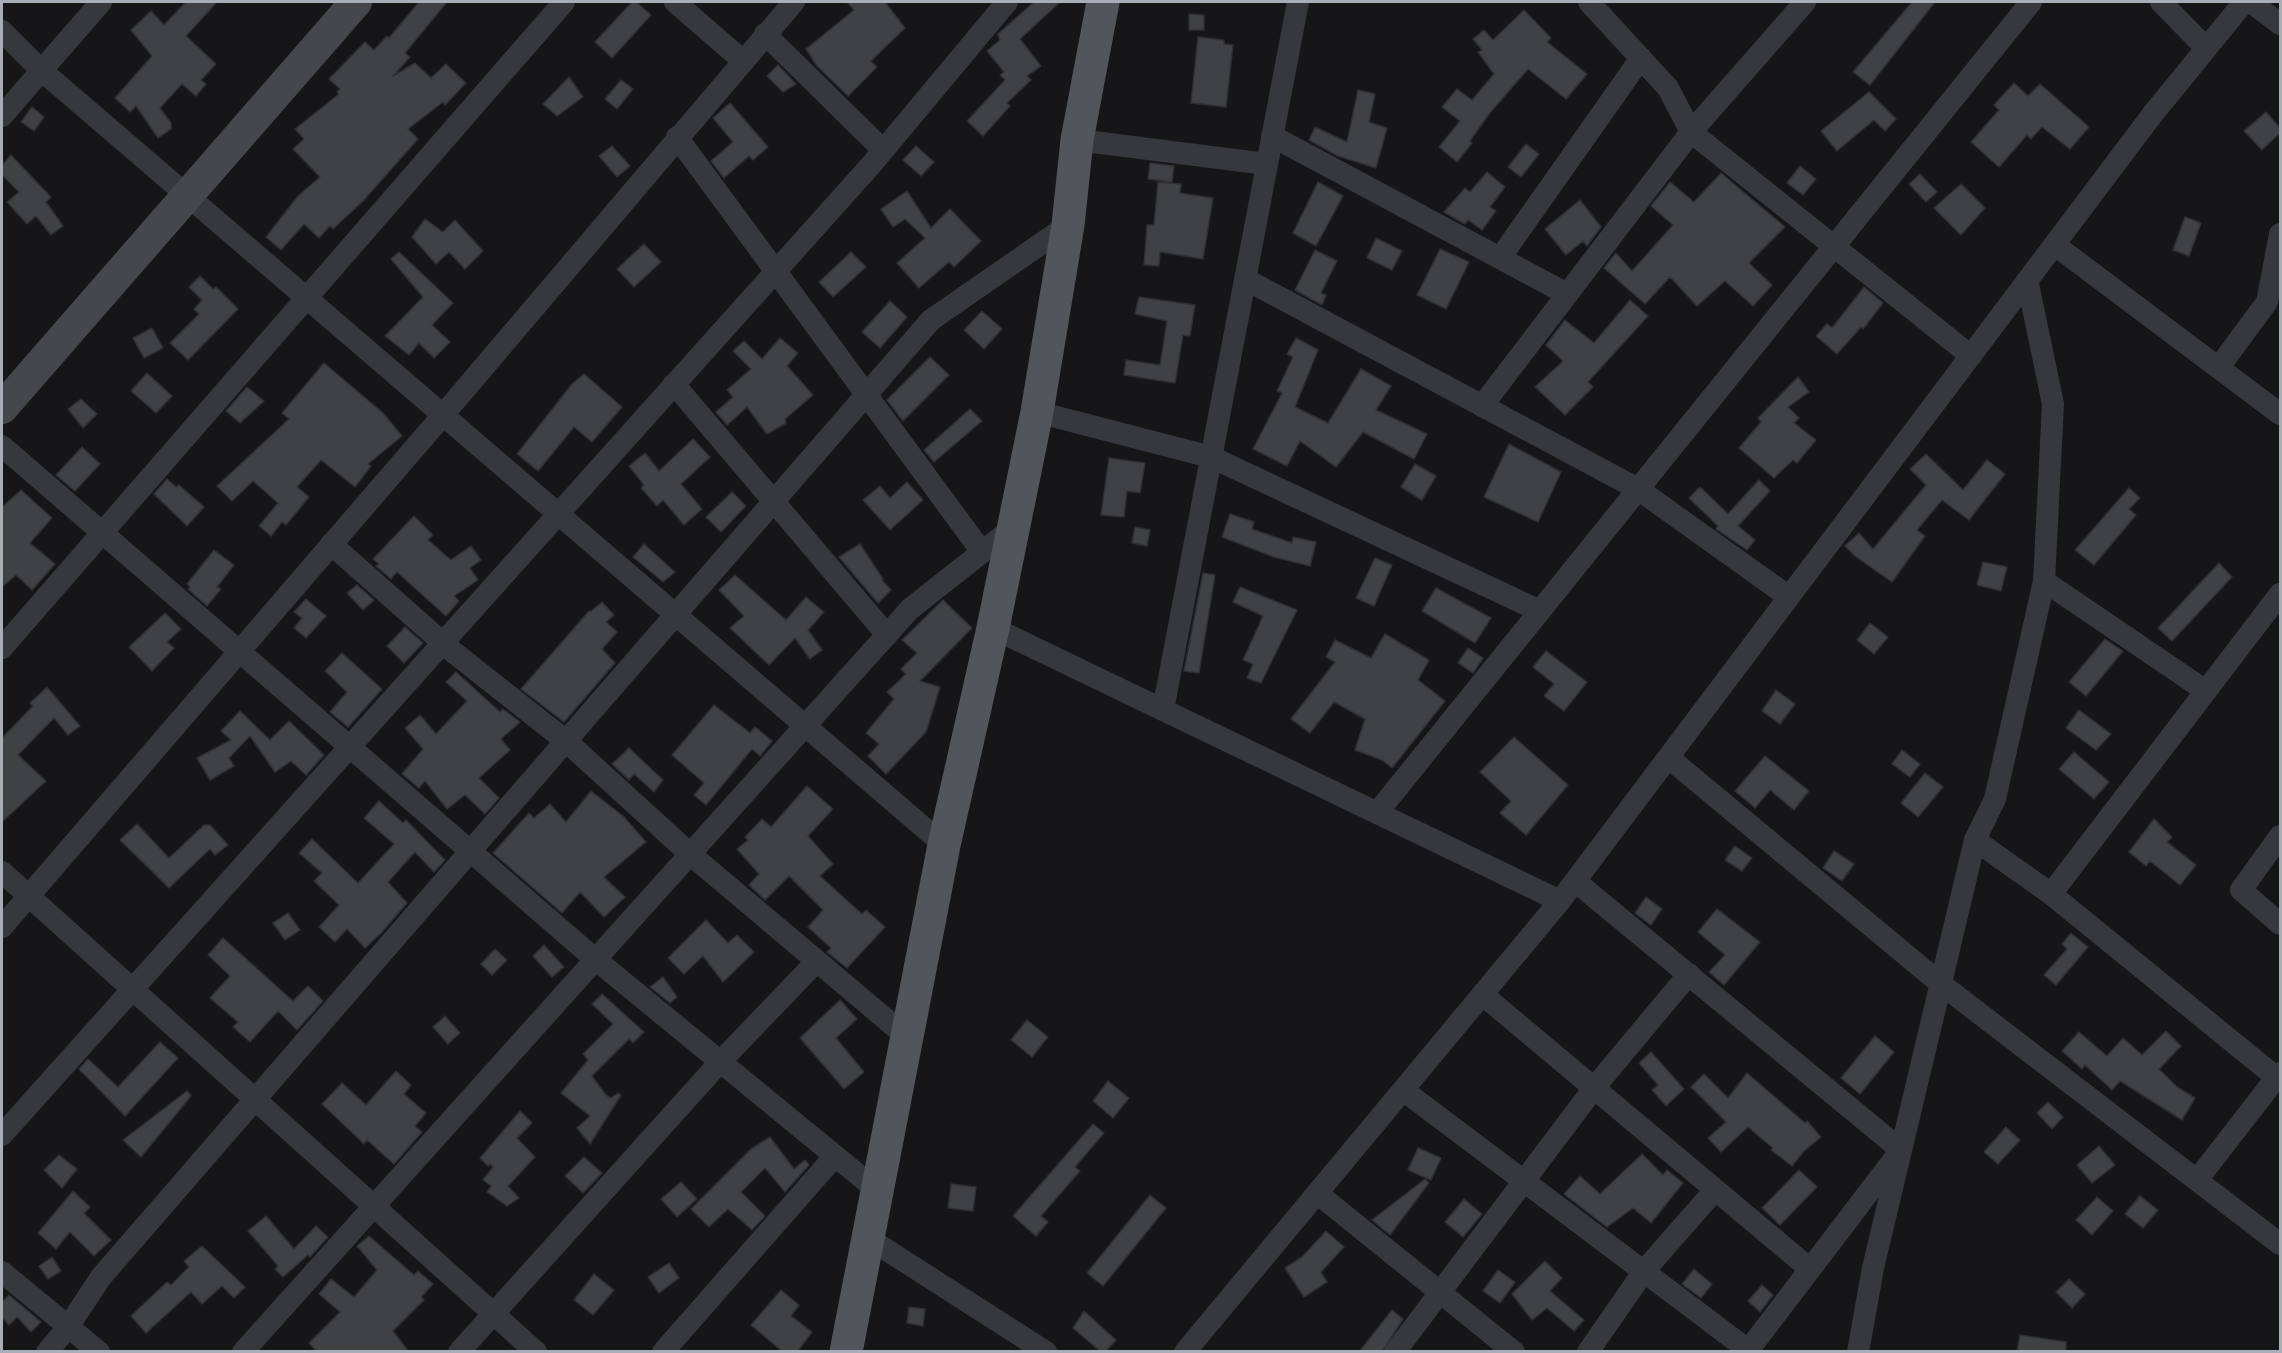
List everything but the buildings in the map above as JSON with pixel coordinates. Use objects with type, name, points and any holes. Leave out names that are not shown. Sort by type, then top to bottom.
[{"type":"main road","points":[[846,1352],[944,845],[993,628],[1037,412],[1068,225],[1077,140],[1103,2]]},
{"type":"street","points":[[2,116],[101,2]]},
{"type":"street","points":[[2,408],[356,2]]},
{"type":"street","points":[[2,648],[564,2]]},
{"type":"street","points":[[675,2],[742,60]]},
{"type":"street","points":[[2,927],[443,415],[742,60],[794,2]]},
{"type":"street","points":[[2,1135],[883,150],[1007,2]]},
{"type":"street","points":[[1162,710],[1298,2]]},
{"type":"street","points":[[1589,2],[1668,88],[1691,132],[1971,356]]},
{"type":"street","points":[[1377,813],[2031,2]]},
{"type":"street","points":[[2161,2],[2206,48]]},
{"type":"street","points":[[1185,1352],[1560,901],[1971,356],[2028,284],[2055,244],[2244,2]]},
{"type":"street","points":[[2251,2],[2280,24]]},
{"type":"street","points":[[1482,406],[1691,132],[1797,5]]},
{"type":"street","points":[[2,31],[41,70],[944,845]]},
{"type":"street","points":[[765,34],[883,150]]},
{"type":"street","points":[[1500,258],[1641,58]]},
{"type":"street","points":[[1272,136],[1568,294]]},
{"type":"street","points":[[677,137],[982,552]]},
{"type":"street","points":[[1077,140],[1267,164]]},
{"type":"street","points":[[47,1352],[68,1327],[101,1277],[932,320],[1068,225]]},
{"type":"street","points":[[2219,367],[2267,302],[2280,234]]},
{"type":"street","points":[[2055,244],[2280,414]]},
{"type":"street","points":[[1245,279],[1638,489],[1789,597]]},
{"type":"street","points":[[1858,1352],[1874,1268],[1975,840],[1995,799],[2044,581],[2053,404],[2028,284]]},
{"type":"street","points":[[674,384],[775,500],[886,635]]},
{"type":"street","points":[[1037,412],[1211,457],[1540,611]]},
{"type":"street","points":[[2,446],[595,960],[878,1191]]},
{"type":"street","points":[[243,1352],[910,609],[1014,527]]},
{"type":"street","points":[[332,544],[442,643],[566,741],[690,854],[907,1037]]},
{"type":"street","points":[[2044,581],[2206,691]]},
{"type":"street","points":[[2051,894],[2206,691],[2278,603]]},
{"type":"street","points":[[993,628],[1560,901]]},
{"type":"street","points":[[1669,758],[1941,984],[2280,1244]]},
{"type":"street","points":[[2280,837],[2241,890],[2280,924]]},
{"type":"street","points":[[1975,840],[2051,894],[2278,1075],[2197,1180]]},
{"type":"street","points":[[2,872],[536,1352]]},
{"type":"street","points":[[1575,881],[1902,1150]]},
{"type":"street","points":[[459,1352],[720,1062],[817,962]]},
{"type":"street","points":[[1395,1352],[1594,1088],[1689,974]]},
{"type":"street","points":[[1483,995],[1810,1269]]},
{"type":"street","points":[[1403,1090],[1748,1351],[1902,1150]]},
{"type":"street","points":[[663,1352],[836,1156]]},
{"type":"street","points":[[1588,1352],[1644,1271],[1715,1190]]},
{"type":"street","points":[[1317,1193],[1514,1352]]},
{"type":"street","points":[[868,1238],[1046,1352]]},
{"type":"street","points":[[2,1272],[99,1352]]}]
